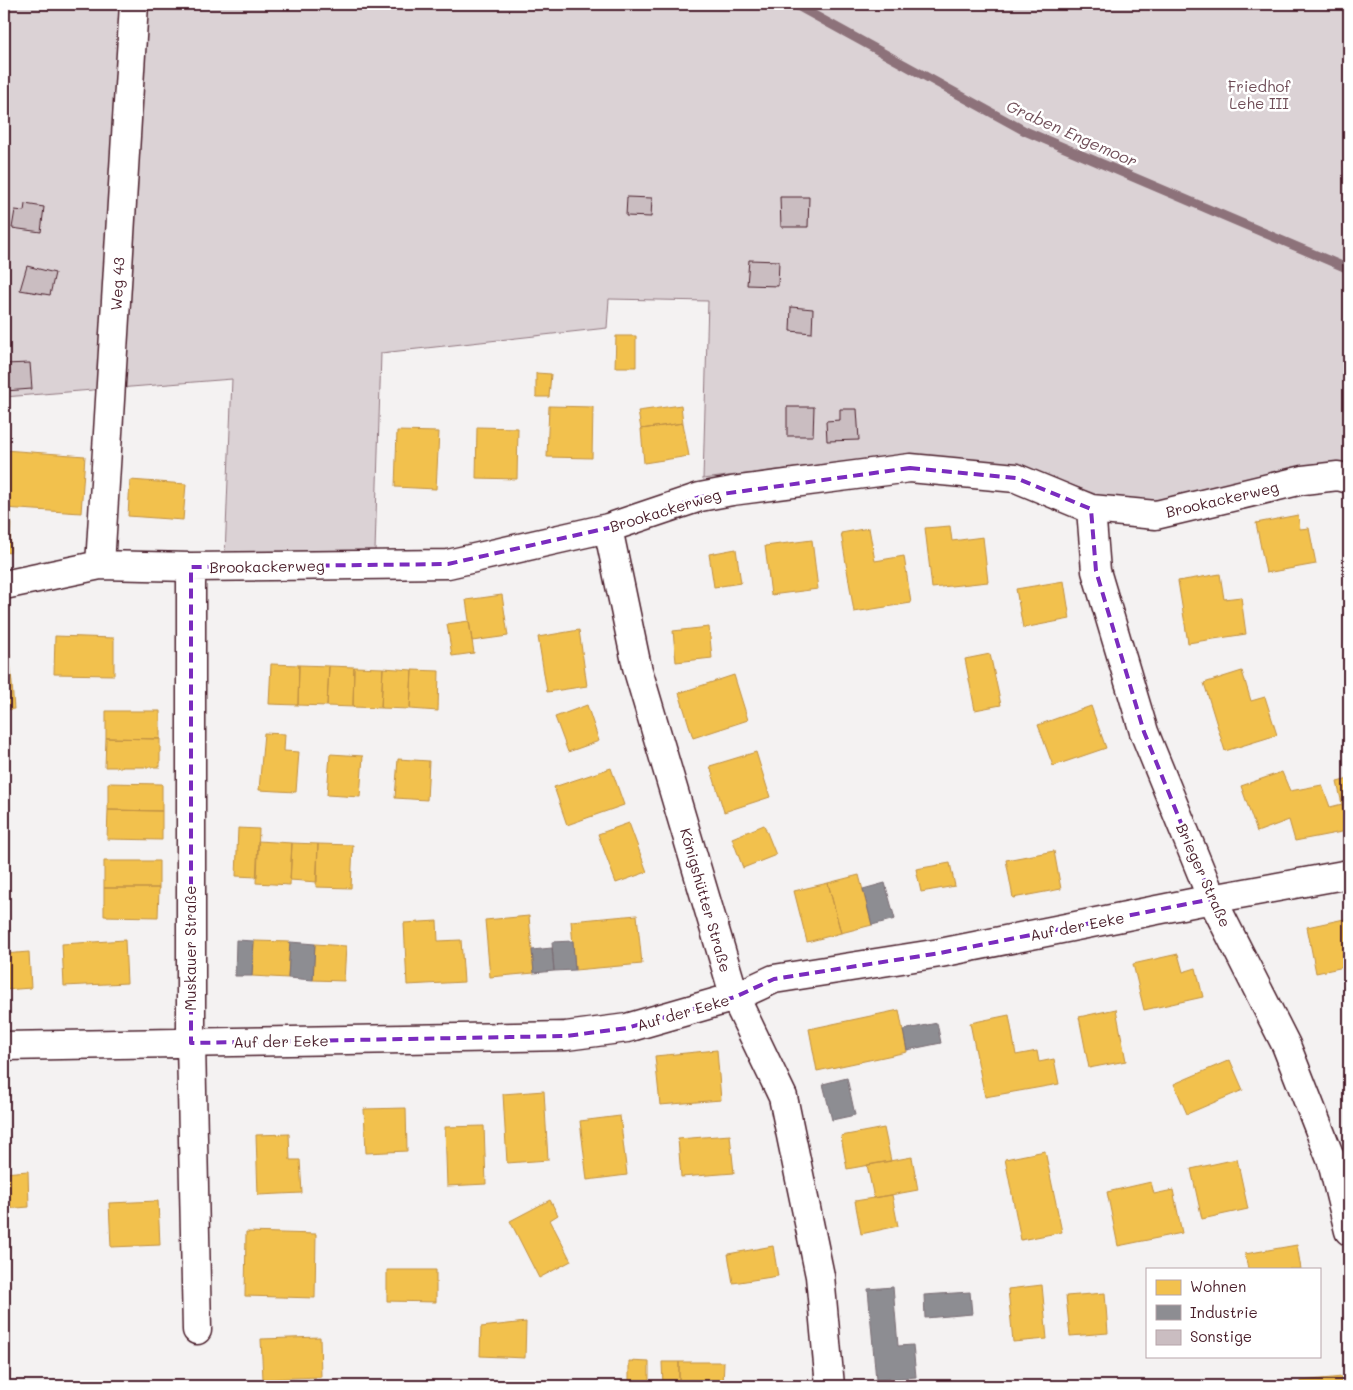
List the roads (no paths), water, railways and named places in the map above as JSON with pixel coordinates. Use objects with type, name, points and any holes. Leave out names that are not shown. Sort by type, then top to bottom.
[{"type":"street","name":"Weg 43","points":[[100,565],[134,4]]},
{"type":"street","name":"Brookackerweg","points":[[4,585],[100,565],[191,567],[448,564],[608,528],[711,494],[910,468],[1016,478],[1091,509],[1156,515],[1303,480],[1338,476],[1349,479]]},
{"type":"street","name":"Brieger Straße","points":[[1091,509],[1096,571],[1144,732],[1212,900],[1286,1045],[1332,1162],[1349,1231]]},
{"type":"street","name":"Königshütter Straße","points":[[608,528],[638,667],[735,997],[783,1097],[820,1276],[830,1386]]},
{"type":"street","name":"Muskauer Straße","points":[[191,567],[190,1043],[197,1330]]},
{"type":"street","name":"Auf der Eeke","points":[[4,1046],[566,1036],[627,1028],[735,997],[774,979],[940,953],[1349,874]]},
{"type":"waterway","name":"Graben Engemoor","points":[[794,4],[1025,131],[1349,269]]},
{"type":"park label","name":"Friedhof Lehe III","points":[[1259,94]]}]
